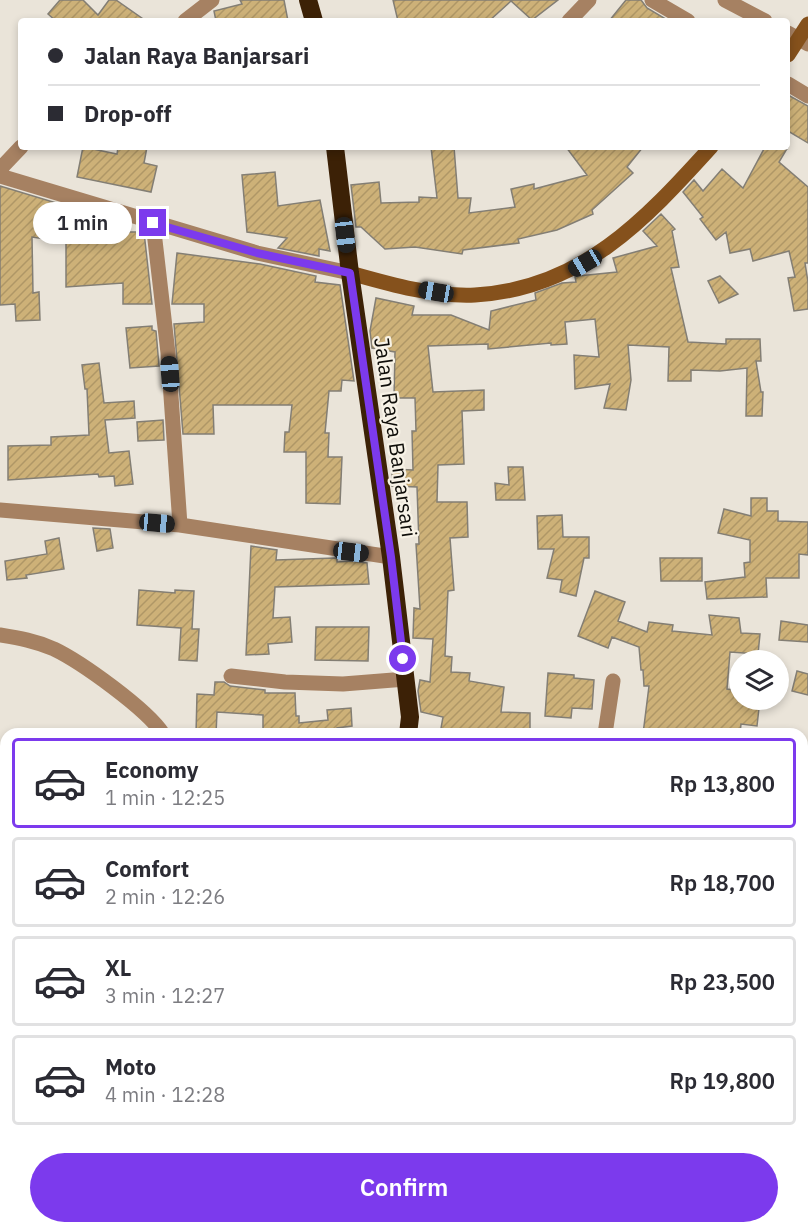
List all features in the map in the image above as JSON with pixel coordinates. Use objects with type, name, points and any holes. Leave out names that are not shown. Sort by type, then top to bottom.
[{"type":"highway","points":[[311,1],[314,18]]},
{"type":"highway","name":"Jalan Raya Banjarsari","points":[[335,150],[350,273],[391,557],[410,717],[409,728]]},
{"type":"street","points":[[189,18],[212,0]]},
{"type":"street","points":[[572,18],[589,0]]},
{"type":"street","points":[[652,0],[683,18]]},
{"type":"street","points":[[725,0],[759,18]]},
{"type":"street","points":[[795,43],[808,24]]},
{"type":"street","points":[[790,85],[808,96]]},
{"type":"street","points":[[0,169],[18,150]]},
{"type":"street","points":[[0,176],[257,253],[350,273],[379,282],[436,292],[474,295],[519,289],[573,270],[597,256],[663,200],[708,150]]},
{"type":"street","points":[[153,223],[168,353],[180,525]]},
{"type":"street","points":[[0,510],[180,525],[391,557]]},
{"type":"street","points":[[0,635],[27,639],[52,648],[74,660],[144,712],[160,728]]},
{"type":"street","points":[[231,676],[285,682],[343,684],[406,679]]},
{"type":"street","points":[[606,728],[613,681]]},
{"type":"building","points":[[60,0],[83,0],[98,15],[109,0],[116,0],[142,18],[53,18],[48,14]]},
{"type":"building","points":[[240,0],[284,0],[287,18],[215,18],[214,11],[242,4]]},
{"type":"building","points":[[393,0],[558,0],[535,18],[530,18],[511,1],[492,18],[397,18]]},
{"type":"building","points":[[626,0],[641,0],[647,8],[664,18],[611,18]]},
{"type":"building","points":[[790,96],[808,106],[808,143],[790,132]]},
{"type":"building","points":[[82,150],[117,154],[118,150],[146,150],[144,163],[157,166],[151,192],[77,177]]},
{"type":"building","points":[[431,150],[454,150],[458,198],[471,198],[469,213],[515,207],[511,189],[534,184],[534,189],[587,175],[568,150],[641,150],[627,167],[633,173],[592,210],[593,214],[557,230],[518,239],[519,243],[463,250],[462,254],[415,247],[385,249],[361,227],[356,227],[351,185],[379,182],[381,203],[419,202],[419,197],[437,198]]},
{"type":"building","points":[[763,150],[786,150],[779,162],[808,187],[808,263],[805,263],[808,309],[794,311],[788,278],[795,277],[789,251],[753,261],[750,249],[730,253],[726,232],[716,240],[700,219],[703,217],[683,192],[694,180],[703,191],[722,169],[743,188]]},
{"type":"building","points":[[275,172],[278,206],[320,200],[330,251],[319,249],[319,256],[278,248],[287,238],[247,232],[242,175]]},
{"type":"building","points":[[0,186],[63,205],[61,218],[112,222],[111,232],[144,232],[152,304],[123,304],[123,283],[66,287],[66,242],[32,237],[33,293],[39,292],[40,320],[16,321],[15,304],[0,305]]},
{"type":"building","points":[[661,214],[675,229],[672,231],[679,267],[671,268],[688,342],[726,344],[726,339],[760,339],[761,361],[756,361],[761,392],[763,392],[762,416],[746,416],[747,368],[720,371],[691,370],[691,381],[668,381],[669,347],[628,345],[631,380],[626,410],[604,408],[610,384],[575,389],[574,355],[599,357],[595,319],[565,322],[567,344],[551,345],[551,343],[488,349],[488,344],[428,346],[433,392],[484,390],[484,410],[462,411],[464,464],[438,465],[437,502],[467,502],[468,537],[450,538],[454,590],[448,591],[445,656],[452,657],[451,672],[470,673],[469,681],[504,687],[501,712],[530,713],[530,728],[441,728],[443,717],[421,712],[418,691],[420,680],[430,682],[433,639],[413,638],[414,608],[420,609],[416,544],[419,544],[417,487],[392,486],[392,469],[413,470],[412,431],[416,431],[415,398],[394,398],[395,352],[372,348],[370,331],[376,298],[414,306],[412,315],[451,315],[489,330],[491,311],[536,300],[535,293],[562,283],[576,282],[575,277],[578,276],[617,272],[613,258],[657,246],[643,231]]},
{"type":"building","points":[[177,253],[260,264],[316,276],[315,282],[340,285],[354,381],[342,380],[341,391],[329,391],[325,433],[329,433],[328,457],[342,457],[340,504],[306,503],[306,452],[284,452],[285,432],[289,432],[292,405],[213,405],[214,434],[183,434],[174,324],[204,322],[204,304],[172,304]]},
{"type":"building","points":[[720,276],[738,294],[719,303],[708,281]]},
{"type":"building","points":[[152,326],[152,330],[156,331],[159,366],[130,368],[126,328]]},
{"type":"building","points":[[99,363],[104,403],[134,401],[135,418],[105,420],[109,453],[129,451],[133,484],[115,486],[114,476],[99,477],[98,474],[8,480],[8,446],[51,445],[51,437],[89,435],[87,389],[85,389],[82,365]]},
{"type":"building","points":[[163,420],[164,440],[138,441],[137,422]]},
{"type":"building","points":[[508,467],[523,467],[525,500],[496,500],[495,483],[509,485]]},
{"type":"building","points":[[751,498],[767,498],[767,511],[778,511],[778,521],[808,522],[808,555],[799,554],[799,578],[766,578],[767,597],[707,599],[705,582],[745,577],[744,563],[750,562],[750,540],[718,533],[724,509],[751,516]]},
{"type":"building","points":[[562,515],[563,537],[589,537],[589,558],[584,558],[576,596],[560,592],[562,580],[547,578],[554,549],[538,549],[537,516]]},
{"type":"building","points":[[93,528],[110,529],[113,548],[97,551]]},
{"type":"building","points":[[59,538],[64,569],[26,575],[27,578],[7,580],[5,561],[47,554],[45,541]]},
{"type":"building","points":[[251,546],[277,550],[276,560],[335,558],[337,562],[367,563],[369,584],[275,587],[273,618],[290,617],[292,642],[268,644],[269,654],[246,655]]},
{"type":"building","points":[[660,558],[702,558],[702,581],[661,581]]},
{"type":"building","points":[[139,590],[175,593],[175,590],[194,591],[192,629],[199,629],[197,661],[179,660],[181,628],[137,625]]},
{"type":"building","points":[[595,591],[625,602],[618,621],[647,632],[649,622],[673,625],[672,631],[712,635],[709,615],[739,618],[741,633],[760,634],[758,650],[729,650],[727,689],[729,689],[729,710],[759,710],[757,726],[741,724],[741,728],[644,728],[649,686],[644,686],[639,647],[612,637],[608,648],[578,636]]},
{"type":"building","points":[[781,621],[808,625],[808,642],[779,640]]},
{"type":"building","points":[[316,627],[369,627],[368,661],[315,660]]},
{"type":"building","points":[[797,671],[808,674],[808,695],[792,691]]},
{"type":"building","points":[[548,673],[574,675],[574,678],[594,680],[592,709],[572,708],[571,718],[545,716]]},
{"type":"building","points":[[215,682],[265,690],[265,693],[295,693],[296,716],[299,716],[299,723],[328,720],[327,710],[351,708],[352,726],[263,728],[263,715],[217,712],[216,728],[196,728],[197,694],[214,695]]},
{"type":"route","points":[[153,223],[257,253],[350,273],[391,557],[403,659]]}]
